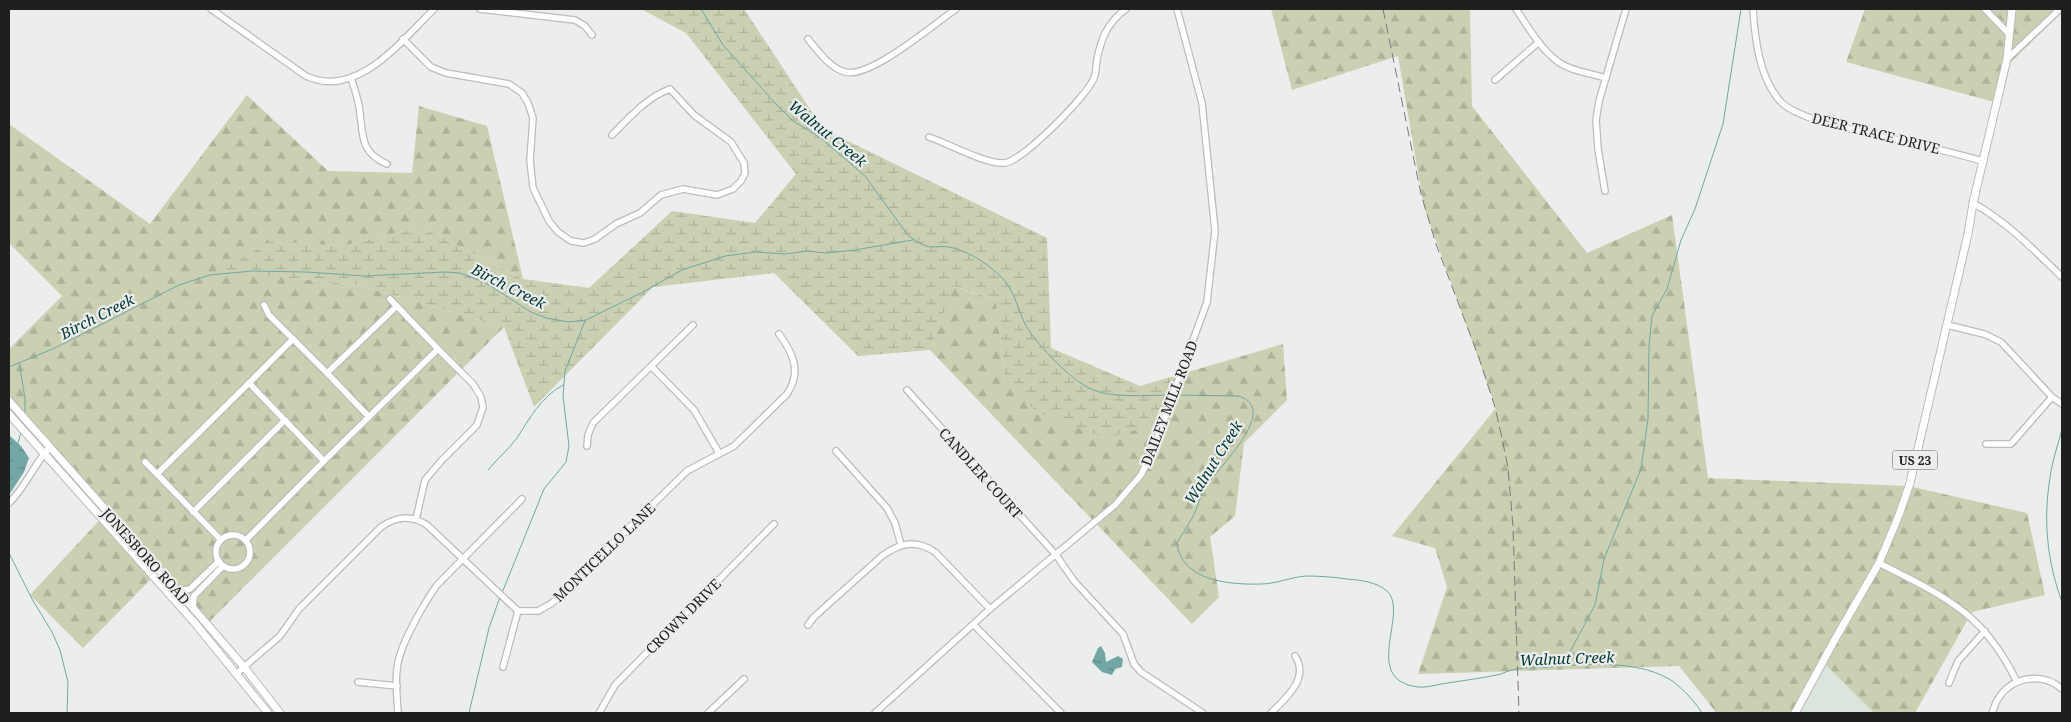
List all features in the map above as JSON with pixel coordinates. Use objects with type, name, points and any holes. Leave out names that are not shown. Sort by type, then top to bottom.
[{"type":"main road","name":"US 23","points":[[1796,713],[1834,641],[1879,563],[1910,483],[1968,234],[1982,161],[2007,59],[2012,9]]},
{"type":"main road","name":"JONESBORO ROAD","points":[[9,401],[193,608],[244,667],[280,713]]},
{"type":"main road","name":"JONESBORO ROAD","points":[[9,414],[237,673],[268,713]]},
{"type":"street","points":[[211,9],[306,76],[324,82],[351,78],[378,63],[434,9]]},
{"type":"street","points":[[480,9],[575,20],[585,26],[592,35]]},
{"type":"street","points":[[930,137],[993,163],[1007,164],[1018,158],[1063,116],[1085,92],[1094,79],[1100,46],[1111,21],[1126,9]]},
{"type":"street","name":"DAILEY MILL ROAD","points":[[875,713],[990,609],[1115,505],[1141,475],[1152,452],[1207,302],[1215,231],[1202,103],[1177,9]]},
{"type":"street","points":[[1516,9],[1539,42],[1558,62],[1574,69],[1606,78]]},
{"type":"street","points":[[1605,191],[1598,149],[1596,120],[1599,101],[1626,9]]},
{"type":"street","name":"DEER TRACE DRIVE","points":[[1753,9],[1755,42],[1766,74],[1773,91],[1782,103],[1795,112],[1839,127],[1982,161]]},
{"type":"street","points":[[1985,9],[2009,34]]},
{"type":"street","points":[[2007,59],[2060,9]]},
{"type":"street","points":[[808,39],[822,56],[836,68],[845,72],[858,72],[877,65],[952,10]]},
{"type":"street","points":[[403,39],[430,67],[446,73],[509,84],[522,93],[533,118],[530,160],[533,188],[548,221],[558,232],[571,241],[584,243],[595,239],[616,224],[640,213],[661,195],[683,188],[717,195],[725,193],[733,189],[741,181],[745,173],[744,163],[731,142],[694,115],[670,89],[660,92],[641,106],[612,135]]},
{"type":"street","points":[[1495,80],[1539,42]]},
{"type":"street","points":[[351,78],[357,95],[365,145],[380,161],[387,164]]},
{"type":"street","points":[[1973,203],[1988,211],[2062,277]]},
{"type":"street","points":[[390,299],[473,384],[481,396],[483,407],[477,425],[425,480],[416,519]]},
{"type":"street","points":[[264,304],[269,315],[369,417]]},
{"type":"street","points":[[327,374],[396,306]]},
{"type":"street","points":[[587,446],[588,435],[593,423],[693,325]]},
{"type":"street","points":[[1947,325],[1984,334],[2001,342],[2052,397],[2062,404]]},
{"type":"street","name":"MONTICELLO LANE","points":[[518,611],[538,611],[552,604],[687,471],[734,446],[787,394],[795,376],[793,358],[789,347],[779,334]]},
{"type":"street","points":[[157,474],[293,339]]},
{"type":"street","points":[[246,540],[438,349]]},
{"type":"street","points":[[652,367],[694,410],[719,453]]},
{"type":"street","points":[[249,383],[324,461]]},
{"type":"street","name":"CANDLER COURT","points":[[907,390],[1056,555],[1074,581],[1123,634],[1134,664],[1141,672],[1202,713]]},
{"type":"street","points":[[1986,444],[2011,444],[2052,397]]},
{"type":"street","points":[[193,512],[285,420]]},
{"type":"street","points":[[9,503],[19,492],[30,472],[44,453],[50,448]]},
{"type":"street","points":[[836,451],[887,508],[895,523],[901,545]]},
{"type":"street","points":[[145,462],[221,540]]},
{"type":"street","points":[[398,713],[397,686],[400,654],[428,598],[437,585],[522,499]]},
{"type":"street","points":[[237,673],[280,636],[299,608],[381,527],[390,521],[416,519],[439,535],[518,611],[504,667]]},
{"type":"street","name":"CROWN DRIVE","points":[[599,713],[615,685],[774,524]]},
{"type":"street","points":[[236,534],[246,540],[251,550],[248,561],[244,565],[234,569],[221,563],[216,553],[221,540],[225,536],[236,534]]},
{"type":"street","points":[[808,625],[814,617],[882,556],[901,545],[917,543],[935,552],[990,609]]},
{"type":"street","points":[[178,592],[190,589],[221,563]]},
{"type":"street","points":[[193,608],[194,596],[221,563]]},
{"type":"street","points":[[1879,563],[1958,606],[1985,631],[2006,660],[2017,682]]},
{"type":"street","points":[[974,625],[1061,713]]},
{"type":"street","points":[[1949,683],[1958,661],[1985,631]]},
{"type":"street","points":[[1271,713],[1287,696],[1298,679],[1301,672],[1301,664],[1296,656]]},
{"type":"street","points":[[1992,713],[1998,699],[2006,689],[2017,682],[2037,677],[2045,679],[2062,689]]},
{"type":"street","points":[[708,713],[744,679]]},
{"type":"street","points":[[358,682],[397,686]]},
{"type":"shaded area","points":[[1823,661],[1874,713],[1794,713]]},
{"type":"green space","points":[[641,9],[744,9],[823,129],[1047,238],[1051,348],[1140,386],[1178,375],[1164,423],[1105,438],[1037,412],[1005,380],[996,300],[953,286],[930,350],[858,356],[774,273],[653,287],[534,407],[504,327],[358,285],[220,271],[270,241],[342,246],[421,227],[523,279],[589,288],[672,211],[755,223],[796,174],[686,33]]},
{"type":"green space","points":[[1271,9],[1470,9],[1472,106],[1587,253],[1672,215],[1708,478],[1908,486],[2027,513],[2045,595],[1972,612],[1915,713],[1874,713],[1823,662],[1794,713],[1714,713],[1715,711],[1679,666],[1418,674],[1447,587],[1435,548],[1392,536],[1496,408],[1424,207],[1398,56],[1292,90]]},
{"type":"green space","points":[[1865,9],[2062,9],[2062,12],[2005,68],[1994,102],[1846,62]]},
{"type":"green space","points":[[247,95],[328,171],[412,173],[419,106],[487,126],[523,279],[421,227],[342,246],[270,241],[221,271],[358,285],[504,327],[203,628],[155,575],[83,648],[30,595],[108,511],[9,418],[9,349],[62,296],[9,243],[9,124],[150,224]]},
{"type":"green space","points":[[952,286],[996,300],[1005,380],[1105,438],[1178,375],[1283,344],[1287,400],[1244,443],[1235,516],[1210,537],[1219,597],[1192,624],[930,350]]},
{"type":"water","points":[[9,435],[21,446],[29,458],[24,472],[9,495]]},
{"type":"water","points":[[1101,646],[1105,653],[1106,662],[1118,656],[1123,659],[1122,667],[1115,669],[1112,675],[1102,672],[1092,662],[1098,648]]},
{"type":"waterway","name":"Birch Creek","points":[[701,9],[723,45],[775,103],[793,121],[821,138],[865,176],[907,234],[926,246],[949,247],[969,254],[987,265],[1003,279],[1011,291],[1031,334],[1071,376],[1089,388],[1107,394],[1129,396],[1171,395]]},
{"type":"waterway","points":[[1563,665],[1595,605],[1604,559],[1641,469],[1648,419],[1649,346],[1652,316],[1667,289],[1681,240],[1695,209],[1723,124],[1741,9]]},
{"type":"waterway","name":"Birch Creek","points":[[9,367],[55,348],[179,285],[210,275],[252,271],[364,276],[460,273],[484,282],[531,312],[546,318],[569,322],[586,320],[645,291],[682,270],[725,256],[756,252],[785,254],[807,251],[826,253],[913,240]]},
{"type":"waterway","points":[[502,593],[544,489],[566,462],[569,446],[563,396],[565,371],[585,321]]},
{"type":"waterway","points":[[19,363],[25,398],[25,414]]},
{"type":"waterway","points":[[488,470],[514,442],[542,402],[563,385]]},
{"type":"waterway","name":"Walnut Creek","points":[[1175,395],[1238,396],[1250,403],[1253,413],[1250,425],[1243,439],[1207,485],[1194,514],[1177,543],[1180,556],[1187,566],[1197,573],[1222,581],[1249,584],[1267,584],[1311,576],[1357,580],[1378,585],[1387,591],[1393,601],[1389,644],[1389,659],[1392,672],[1401,682],[1418,687],[1488,677],[1525,668],[1594,664],[1625,666],[1654,672],[1670,680],[1688,695],[1702,713]]},
{"type":"waterway","points":[[2062,429],[2051,472],[2047,509],[2050,556],[2062,602]]},
{"type":"waterway","points":[[18,443],[21,432]]},
{"type":"waterway","points":[[9,553],[60,650],[68,682],[67,713]]},
{"type":"waterway","points":[[469,713],[489,628],[500,597]]},
{"type":"railway","points":[[1383,9],[1421,194],[1436,244],[1479,358],[1495,407],[1508,468],[1513,527],[1519,713]]}]
